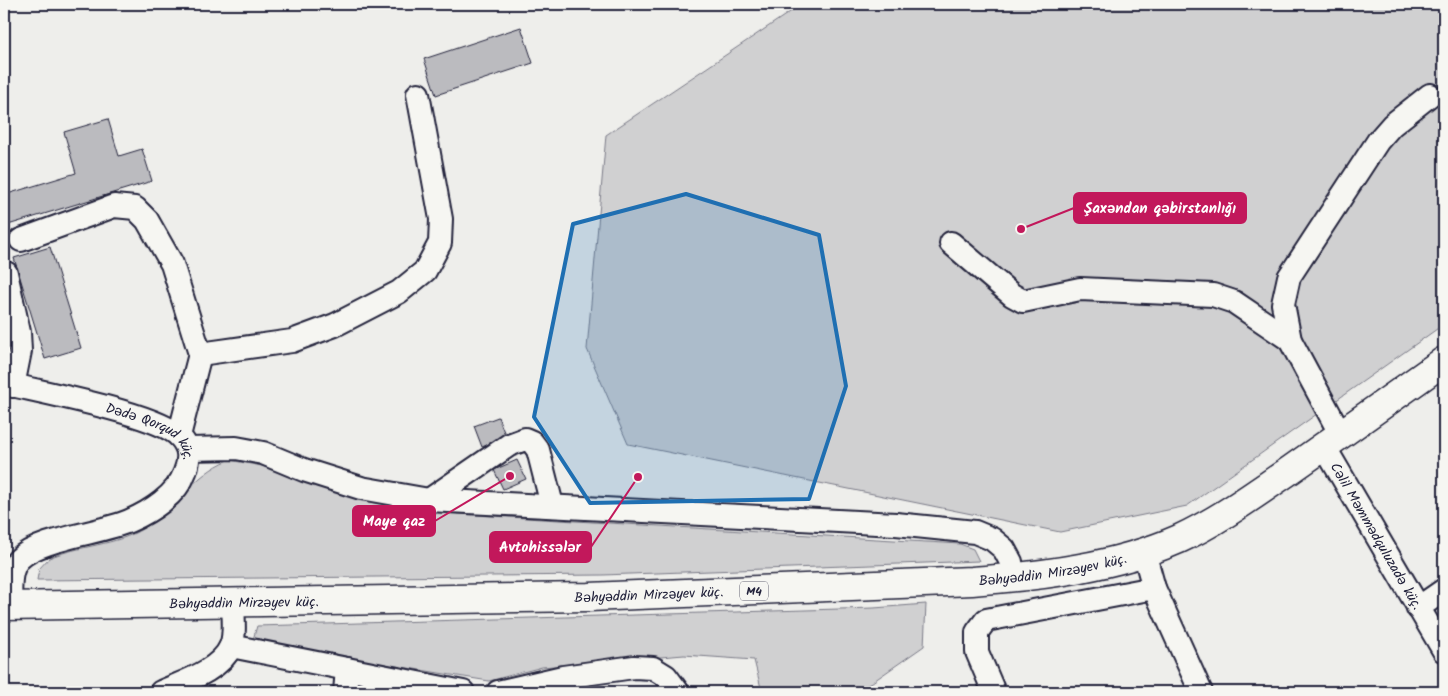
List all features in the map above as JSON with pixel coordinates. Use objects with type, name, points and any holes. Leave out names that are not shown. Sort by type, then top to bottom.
[{"type":"highway","name":"Bəhyəddin Mirzəyev küç.","points":[[7,606],[609,596],[774,590],[1014,578],[1104,563],[1144,552],[1179,539],[1211,522],[1333,441],[1444,361]]},
{"type":"street","points":[[200,354],[292,341],[335,325],[399,292],[425,271],[440,243],[441,219],[418,94]]},
{"type":"street","points":[[1290,340],[1283,304],[1290,277],[1378,141],[1392,125],[1430,95]]},
{"type":"street","points":[[21,240],[114,206],[135,208],[147,220],[172,264],[200,354],[184,443],[236,448],[263,453],[304,470],[361,488],[429,500],[896,524],[975,532],[992,539],[1004,549],[1011,562],[1014,578]]},
{"type":"street","points":[[951,243],[1012,295],[1023,300],[1080,289],[1213,295],[1234,302],[1290,340]]},
{"type":"street","points":[[6,273],[19,332],[20,351],[8,384]]},
{"type":"street","name":"Cəlil Məmmədquluzadə küç.","points":[[1290,340],[1333,441],[1418,608],[1444,651]]},
{"type":"street","name":"Dədə Qorqud küç.","points":[[7,606],[8,568],[20,558],[40,546],[101,531],[130,521],[155,507],[175,489],[183,477],[189,462],[184,443],[152,421],[120,411],[8,384]]},
{"type":"street","points":[[429,500],[509,445],[525,439],[532,442],[538,450],[552,505]]},
{"type":"street","points":[[1144,552],[1154,588],[1201,692]]},
{"type":"street","points":[[994,692],[977,652],[977,632],[986,620],[1154,588]]},
{"type":"street","points":[[1418,608],[1444,590]]},
{"type":"street","points":[[161,692],[214,665],[231,646],[234,633],[233,603]]},
{"type":"street","points":[[231,646],[463,692]]},
{"type":"street","points":[[509,691],[563,677],[634,667],[653,668],[666,676],[678,692]]},
{"type":"street","points":[[345,692],[347,669]]},
{"type":"highlighted area","points":[[686,194],[819,235],[846,386],[809,499],[590,503],[534,417],[573,224]]},
{"type":"shaded area","points":[[802,4],[1444,4],[1444,324],[1187,506],[1060,532],[628,444],[587,349],[606,135]]},
{"type":"shaded area","points":[[229,460],[262,466],[357,499],[408,511],[960,544],[973,549],[979,561],[603,575],[37,580],[39,569],[49,558],[73,550],[110,542],[144,528],[205,474]]},
{"type":"shaded area","points":[[926,604],[924,646],[858,692],[762,692],[754,660],[684,655],[542,667],[489,681],[252,643],[257,626],[874,608]]},
{"type":"building","points":[[521,27],[533,63],[436,95],[424,59]]},
{"type":"building","points":[[108,119],[119,156],[142,149],[152,181],[8,225],[4,213],[4,195],[76,173],[64,132]]},
{"type":"building","points":[[50,247],[81,348],[45,359],[14,258]]},
{"type":"building","points":[[498,417],[506,437],[482,447],[474,426]]},
{"type":"building","points":[[517,460],[526,479],[503,489],[494,470]]},
{"type":"place","name":"Şaxəndan qəbirstanlığı","points":[[1021,229]]},
{"type":"place","name":"Maye qaz","points":[[510,476]]},
{"type":"place","name":"Avtohissələr","points":[[638,477]]}]
